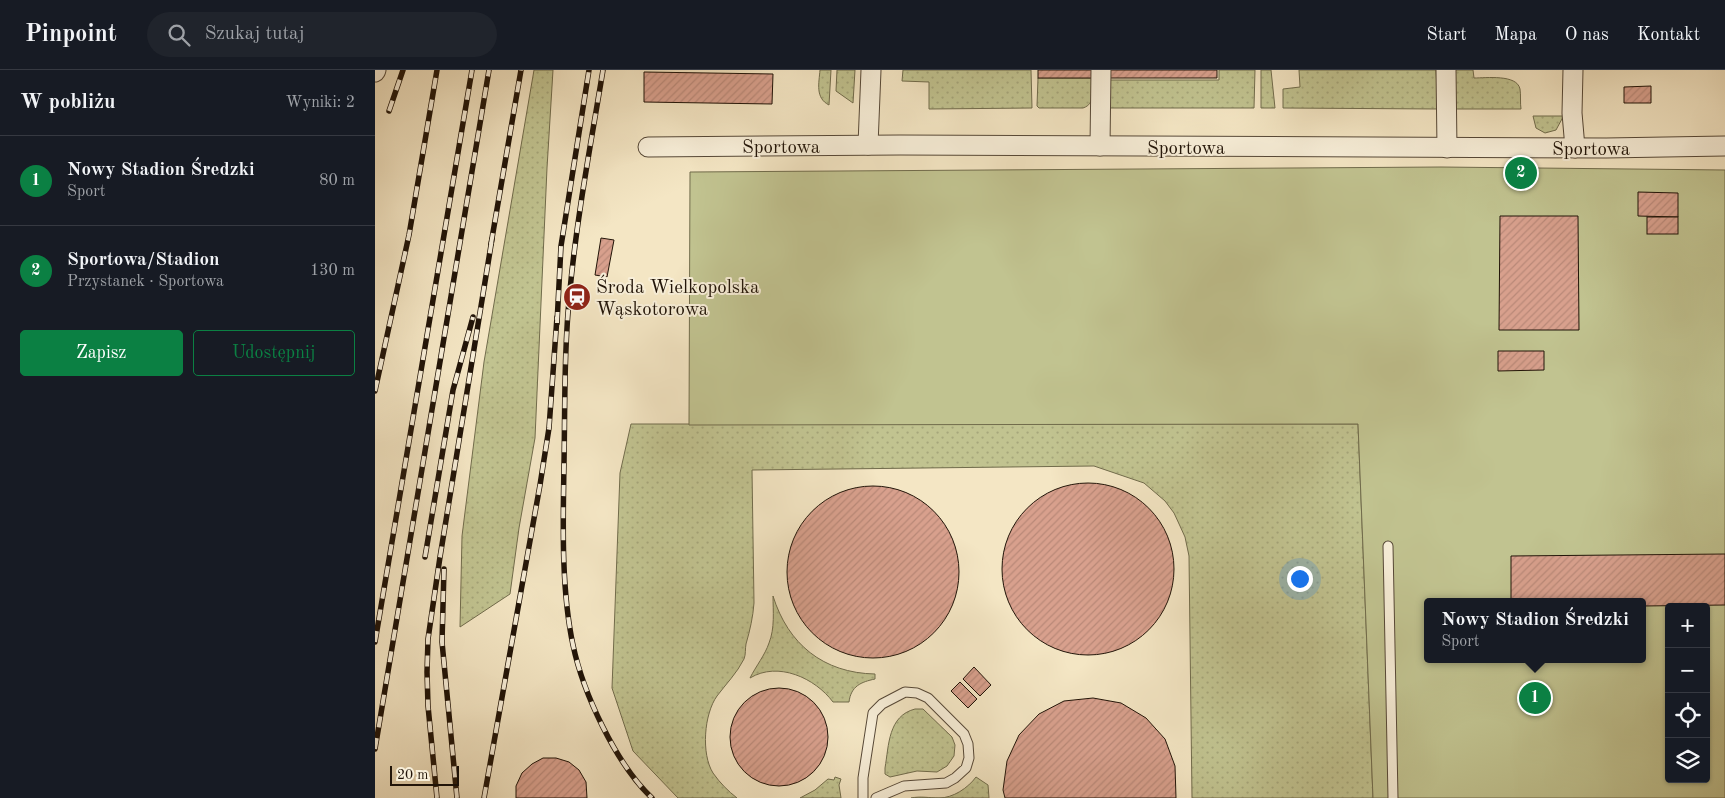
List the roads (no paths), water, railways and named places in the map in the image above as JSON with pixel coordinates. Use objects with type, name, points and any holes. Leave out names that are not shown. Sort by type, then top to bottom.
[{"type":"street","points":[[868,145],[871,70]]},
{"type":"street","points":[[1100,146],[1101,70]]},
{"type":"street","points":[[1446,70],[1447,148]]},
{"type":"street","points":[[1573,70],[1575,148]]},
{"type":"street","name":"Sportowa","points":[[648,147],[868,145],[1575,148],[1725,146]]},
{"type":"lane","points":[[1388,546],[1393,798]]},
{"type":"lane","points":[[863,798],[863,778],[873,713],[882,704],[905,692],[917,693],[928,698],[964,734],[968,744],[969,758],[966,768],[946,783],[904,786],[876,798]]},
{"type":"railway","points":[[389,111],[403,70]]},
{"type":"railway","points":[[375,391],[409,235],[437,70]]},
{"type":"railway","points":[[375,642],[472,70]]},
{"type":"railway","points":[[375,749],[489,70]]},
{"type":"railway","points":[[491,244],[521,70]]},
{"type":"railway","points":[[557,323],[561,246],[589,70]]},
{"type":"railway","points":[[603,70],[580,207],[568,312],[563,509],[566,601],[573,645],[593,706],[626,766],[652,798]]},
{"type":"railway","points":[[437,798],[428,706],[428,639],[492,239]]},
{"type":"railway","points":[[425,557],[453,390],[473,317]]},
{"type":"railway","points":[[484,798],[549,428],[557,317]]},
{"type":"railway","points":[[444,569],[442,642],[457,798]]},
{"type":"place","name":"Sportowa/Stadion","points":[[1521,173]]},
{"type":"place","name":"Środa Wielkopolska Wąskotorowa","points":[[577,297]]},
{"type":"place","name":"Nowy Stadion Średzki","points":[[1535,698]]}]
